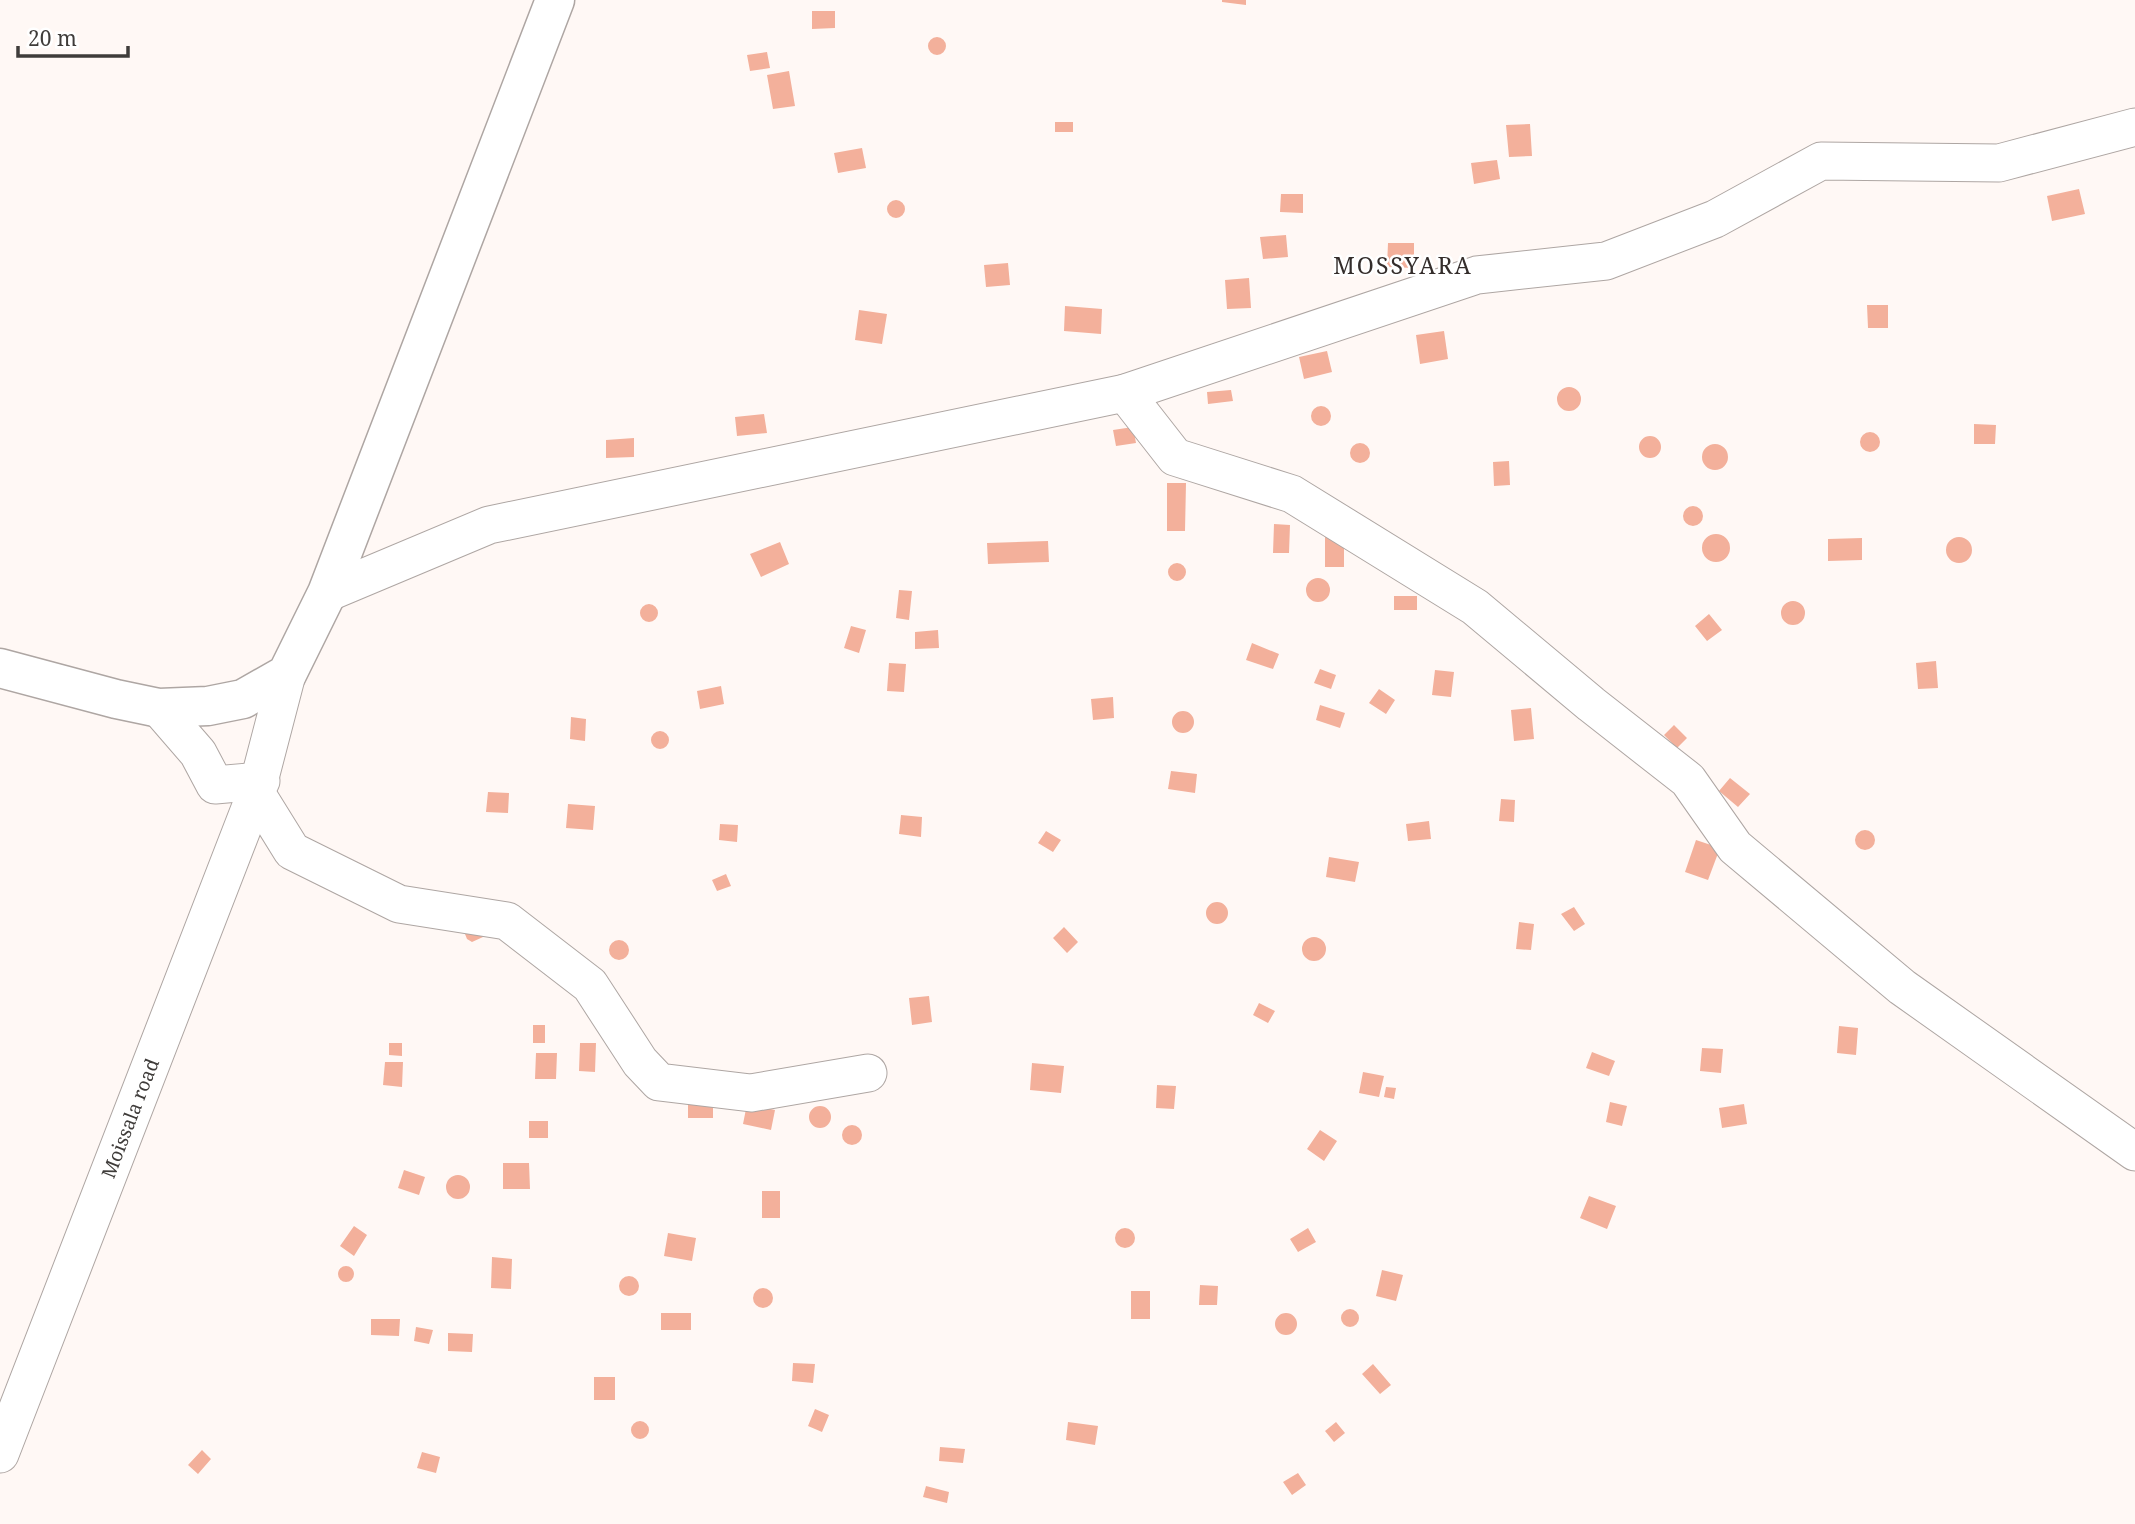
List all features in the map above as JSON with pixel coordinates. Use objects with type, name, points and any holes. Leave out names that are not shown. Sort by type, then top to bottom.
[{"type":"main road","points":[[0,668],[159,708],[208,706],[243,699],[286,674],[327,593],[555,0]]},
{"type":"street","points":[[327,593],[489,525],[1125,393],[1477,275],[1606,261],[1715,219],[1821,161],[1999,163],[2135,127]]},
{"type":"street","points":[[1125,393],[1175,457],[1292,494],[1475,607],[1591,704],[1688,780],[1735,847],[1902,987],[2135,1152]]},
{"type":"street","name":"Moissala road","points":[[0,1454],[258,787],[286,674]]},
{"type":"street","points":[[159,708],[198,753],[215,785],[258,787],[292,851],[399,904],[507,920],[590,985],[640,1062],[659,1082],[751,1093],[868,1073]]},
{"type":"building","points":[[1246,0],[1246,5],[1222,2]]},
{"type":"building","points":[[812,11],[835,11],[835,28],[812,29]]},
{"type":"building","points":[[933,37],[941,37],[946,46],[944,53],[933,55],[928,50],[928,42]]},
{"type":"building","points":[[767,52],[770,68],[750,71],[747,55]]},
{"type":"building","points":[[789,71],[795,106],[773,109],[767,75]]},
{"type":"building","points":[[1055,122],[1073,122],[1073,132],[1055,132]]},
{"type":"building","points":[[1530,124],[1532,156],[1509,157],[1506,125]]},
{"type":"building","points":[[862,148],[866,168],[838,173],[834,153]]},
{"type":"building","points":[[1497,160],[1500,179],[1474,184],[1471,163]]},
{"type":"building","points":[[2079,189],[2085,214],[2052,221],[2047,196]]},
{"type":"building","points":[[1281,194],[1303,194],[1303,213],[1280,212]]},
{"type":"building","points":[[892,200],[900,200],[905,209],[903,216],[892,218],[887,213],[887,205]]},
{"type":"building","points":[[1286,235],[1288,257],[1263,259],[1260,237]]},
{"type":"building","points":[[1388,243],[1414,243],[1414,268],[1387,267]]},
{"type":"building","points":[[1008,263],[1010,285],[986,287],[984,265]]},
{"type":"building","points":[[1249,278],[1251,308],[1227,309],[1225,280]]},
{"type":"building","points":[[1867,305],[1888,305],[1888,328],[1868,328]]},
{"type":"building","points":[[1065,306],[1102,309],[1101,334],[1064,331]]},
{"type":"building","points":[[859,310],[887,314],[882,344],[855,340]]},
{"type":"building","points":[[1444,331],[1448,359],[1420,364],[1416,335]]},
{"type":"building","points":[[1327,351],[1332,372],[1304,379],[1299,357]]},
{"type":"building","points":[[1569,387],[1578,390],[1581,399],[1578,408],[1569,411],[1560,408],[1557,399],[1560,390]]},
{"type":"building","points":[[1231,390],[1233,401],[1208,404],[1207,392]]},
{"type":"building","points":[[1321,406],[1328,409],[1331,416],[1328,423],[1321,426],[1314,423],[1311,416],[1314,409]]},
{"type":"building","points":[[764,414],[767,433],[737,436],[735,417]]},
{"type":"building","points":[[1974,424],[1996,425],[1995,444],[1974,444]]},
{"type":"building","points":[[1133,427],[1136,443],[1116,446],[1113,430]]},
{"type":"building","points":[[1870,432],[1877,435],[1880,442],[1877,449],[1870,452],[1863,449],[1860,442],[1863,435]]},
{"type":"building","points":[[1650,436],[1658,439],[1661,447],[1658,455],[1650,458],[1642,455],[1639,447],[1642,439]]},
{"type":"building","points":[[634,438],[634,457],[606,458],[606,440]]},
{"type":"building","points":[[1356,443],[1364,443],[1370,453],[1364,463],[1356,463],[1350,457],[1350,449]]},
{"type":"building","points":[[1715,444],[1724,448],[1728,457],[1724,466],[1715,470],[1706,466],[1702,457],[1706,448]]},
{"type":"building","points":[[1509,461],[1510,485],[1494,486],[1493,462]]},
{"type":"building","points":[[1167,483],[1186,483],[1185,531],[1167,531]]},
{"type":"building","points":[[1693,506],[1700,509],[1703,516],[1700,523],[1693,526],[1686,523],[1683,516],[1686,509]]},
{"type":"building","points":[[1274,524],[1290,525],[1289,553],[1273,553]]},
{"type":"building","points":[[1716,534],[1726,538],[1730,548],[1726,558],[1716,562],[1706,558],[1702,548],[1706,538]]},
{"type":"building","points":[[1325,537],[1344,537],[1344,567],[1325,567]]},
{"type":"building","points":[[1959,537],[1968,541],[1972,550],[1968,559],[1959,563],[1950,559],[1946,550],[1950,541]]},
{"type":"building","points":[[1862,538],[1862,560],[1828,561],[1828,539]]},
{"type":"building","points":[[1048,541],[1049,562],[988,564],[987,543]]},
{"type":"building","points":[[780,542],[789,564],[761,577],[750,554]]},
{"type":"building","points":[[1177,563],[1183,566],[1186,572],[1183,578],[1177,581],[1171,578],[1168,572],[1171,566]]},
{"type":"building","points":[[1318,578],[1326,582],[1330,590],[1326,598],[1318,602],[1310,598],[1306,590],[1310,582]]},
{"type":"building","points":[[899,590],[912,591],[909,620],[896,618]]},
{"type":"building","points":[[1394,596],[1417,596],[1417,610],[1394,610]]},
{"type":"building","points":[[1793,601],[1802,604],[1805,613],[1802,622],[1793,625],[1784,622],[1781,613],[1784,604]]},
{"type":"building","points":[[645,604],[653,604],[658,613],[656,620],[645,622],[640,617],[640,609]]},
{"type":"building","points":[[1709,614],[1722,630],[1707,641],[1695,626]]},
{"type":"building","points":[[851,626],[866,630],[859,653],[844,648]]},
{"type":"building","points":[[938,630],[939,648],[915,649],[915,632]]},
{"type":"building","points":[[1252,643],[1279,654],[1273,669],[1246,660]]},
{"type":"building","points":[[1936,661],[1938,688],[1918,689],[1916,663]]},
{"type":"building","points":[[889,663],[906,664],[904,692],[887,691]]},
{"type":"building","points":[[1320,669],[1336,675],[1331,689],[1314,683]]},
{"type":"building","points":[[1435,670],[1454,672],[1451,697],[1432,695]]},
{"type":"building","points":[[721,686],[724,704],[700,709],[697,691]]},
{"type":"building","points":[[1379,689],[1395,700],[1386,714],[1369,703]]},
{"type":"building","points":[[1113,697],[1114,718],[1093,720],[1091,699]]},
{"type":"building","points":[[1320,705],[1345,713],[1340,728],[1316,720]]},
{"type":"building","points":[[1531,708],[1534,739],[1514,741],[1511,710]]},
{"type":"building","points":[[1183,711],[1191,714],[1194,722],[1191,730],[1183,733],[1175,730],[1172,722],[1175,714]]},
{"type":"building","points":[[571,717],[586,719],[585,741],[570,739]]},
{"type":"building","points":[[1674,725],[1687,738],[1677,748],[1664,735]]},
{"type":"building","points":[[656,731],[664,731],[669,740],[667,747],[656,749],[651,744],[651,736]]},
{"type":"building","points":[[1171,771],[1197,774],[1195,793],[1168,789]]},
{"type":"building","points":[[1730,778],[1750,794],[1738,807],[1719,791]]},
{"type":"building","points":[[488,792],[509,793],[508,813],[486,812]]},
{"type":"building","points":[[1501,799],[1515,800],[1514,822],[1499,821]]},
{"type":"building","points":[[568,804],[595,806],[593,830],[566,828]]},
{"type":"building","points":[[901,815],[922,817],[921,837],[899,834]]},
{"type":"building","points":[[1429,821],[1431,839],[1408,841],[1406,824]]},
{"type":"building","points":[[720,824],[738,825],[737,842],[719,840]]},
{"type":"building","points":[[1865,830],[1872,833],[1875,840],[1872,847],[1865,850],[1858,847],[1855,840],[1858,833]]},
{"type":"building","points":[[1046,831],[1061,840],[1053,852],[1038,843]]},
{"type":"building","points":[[1696,840],[1720,848],[1708,880],[1685,872]]},
{"type":"building","points":[[1329,857],[1359,862],[1355,882],[1326,877]]},
{"type":"building","points":[[726,874],[731,886],[717,891],[712,880]]},
{"type":"building","points":[[1217,902],[1225,905],[1228,913],[1225,921],[1217,924],[1209,921],[1206,913],[1209,905]]},
{"type":"building","points":[[1574,907],[1585,924],[1574,931],[1561,914]]},
{"type":"building","points":[[1519,922],[1534,924],[1531,950],[1516,949]]},
{"type":"building","points":[[1064,927],[1078,942],[1067,953],[1053,938]]},
{"type":"building","points":[[463,929],[484,931],[483,937],[472,942],[467,939]]},
{"type":"building","points":[[1309,937],[1319,937],[1326,944],[1326,954],[1319,961],[1309,961],[1302,954],[1302,944]]},
{"type":"building","points":[[619,940],[626,943],[629,950],[626,957],[619,960],[612,957],[609,950],[612,943]]},
{"type":"building","points":[[929,996],[932,1022],[912,1025],[909,998]]},
{"type":"building","points":[[1259,1003],[1275,1011],[1268,1023],[1253,1015]]},
{"type":"building","points":[[533,1025],[545,1025],[545,1043],[533,1043]]},
{"type":"building","points":[[1839,1026],[1858,1028],[1856,1055],[1837,1053]]},
{"type":"building","points":[[389,1043],[402,1043],[402,1056],[389,1055]]},
{"type":"building","points":[[580,1043],[596,1043],[595,1072],[579,1071]]},
{"type":"building","points":[[1702,1048],[1723,1049],[1721,1073],[1700,1071]]},
{"type":"building","points":[[1592,1052],[1615,1061],[1609,1076],[1586,1068]]},
{"type":"building","points":[[536,1053],[557,1053],[556,1079],[535,1079]]},
{"type":"building","points":[[385,1062],[403,1062],[402,1087],[383,1085]]},
{"type":"building","points":[[1032,1063],[1064,1066],[1061,1093],[1030,1090]]},
{"type":"building","points":[[1363,1072],[1384,1076],[1379,1097],[1359,1093]]},
{"type":"building","points":[[1157,1085],[1176,1086],[1174,1109],[1156,1108]]},
{"type":"building","points":[[1386,1087],[1396,1088],[1394,1099],[1384,1097]]},
{"type":"building","points":[[1610,1102],[1627,1106],[1622,1126],[1606,1122]]},
{"type":"building","points":[[713,1103],[713,1118],[688,1118],[688,1104]]},
{"type":"building","points":[[747,1104],[775,1110],[771,1130],[743,1124]]},
{"type":"building","points":[[1744,1104],[1747,1124],[1722,1128],[1719,1108]]},
{"type":"building","points":[[820,1106],[828,1109],[831,1117],[828,1125],[820,1128],[812,1125],[809,1117],[812,1109]]},
{"type":"building","points":[[529,1121],[548,1121],[548,1138],[529,1138]]},
{"type":"building","points":[[852,1125],[859,1128],[862,1135],[859,1142],[852,1145],[845,1142],[842,1135],[845,1128]]},
{"type":"building","points":[[1320,1130],[1337,1141],[1324,1161],[1307,1149]]},
{"type":"building","points":[[503,1163],[529,1163],[530,1189],[503,1189]]},
{"type":"building","points":[[404,1170],[425,1177],[419,1195],[398,1188]]},
{"type":"building","points":[[458,1175],[467,1178],[470,1187],[467,1196],[458,1199],[449,1196],[446,1187],[449,1178]]},
{"type":"building","points":[[762,1191],[780,1191],[780,1218],[762,1218]]},
{"type":"building","points":[[1589,1196],[1616,1206],[1607,1229],[1580,1218]]},
{"type":"building","points":[[354,1226],[367,1235],[354,1256],[340,1246]]},
{"type":"building","points":[[1125,1228],[1132,1231],[1135,1238],[1132,1245],[1125,1248],[1118,1245],[1115,1238],[1118,1231]]},
{"type":"building","points":[[1308,1228],[1316,1242],[1298,1252],[1290,1239]]},
{"type":"building","points":[[668,1233],[696,1238],[692,1261],[664,1256]]},
{"type":"building","points":[[492,1257],[512,1259],[511,1289],[491,1288]]},
{"type":"building","points":[[343,1266],[349,1266],[354,1274],[352,1280],[343,1282],[338,1277],[338,1271]]},
{"type":"building","points":[[1382,1270],[1403,1275],[1396,1301],[1376,1296]]},
{"type":"building","points":[[629,1276],[636,1279],[639,1286],[636,1293],[629,1296],[622,1293],[619,1286],[622,1279]]},
{"type":"building","points":[[1200,1285],[1218,1286],[1217,1305],[1199,1305]]},
{"type":"building","points":[[763,1288],[770,1291],[773,1298],[770,1305],[763,1308],[756,1305],[753,1298],[756,1291]]},
{"type":"building","points":[[1131,1291],[1150,1291],[1150,1319],[1131,1319]]},
{"type":"building","points":[[1346,1309],[1354,1309],[1359,1318],[1357,1325],[1346,1327],[1341,1322],[1341,1314]]},
{"type":"building","points":[[661,1313],[691,1313],[691,1330],[661,1330]]},
{"type":"building","points":[[1286,1313],[1294,1316],[1297,1324],[1294,1332],[1286,1335],[1278,1332],[1275,1324],[1278,1316]]},
{"type":"building","points":[[371,1319],[400,1319],[399,1336],[371,1335]]},
{"type":"building","points":[[416,1327],[433,1330],[429,1344],[414,1341]]},
{"type":"building","points":[[448,1333],[473,1334],[472,1352],[448,1351]]},
{"type":"building","points":[[793,1363],[815,1364],[813,1383],[792,1381]]},
{"type":"building","points":[[1373,1364],[1391,1385],[1380,1394],[1362,1374]]},
{"type":"building","points":[[594,1377],[615,1377],[615,1400],[594,1400]]},
{"type":"building","points":[[815,1409],[829,1415],[822,1432],[808,1426]]},
{"type":"building","points":[[640,1421],[648,1426],[649,1430],[644,1438],[640,1439],[632,1434],[631,1430],[636,1422]]},
{"type":"building","points":[[1068,1422],[1098,1426],[1095,1445],[1066,1440]]},
{"type":"building","points":[[1336,1422],[1345,1433],[1334,1442],[1325,1431]]},
{"type":"building","points":[[940,1447],[965,1449],[963,1463],[939,1461]]},
{"type":"building","points":[[202,1450],[211,1459],[198,1474],[188,1465]]},
{"type":"building","points":[[422,1452],[440,1457],[436,1473],[417,1468]]},
{"type":"building","points":[[1298,1473],[1306,1485],[1292,1495],[1283,1482]]},
{"type":"building","points":[[926,1486],[949,1492],[947,1503],[923,1497]]},
{"type":"district","name":"MOSSYARA","points":[[1403,266]]}]
